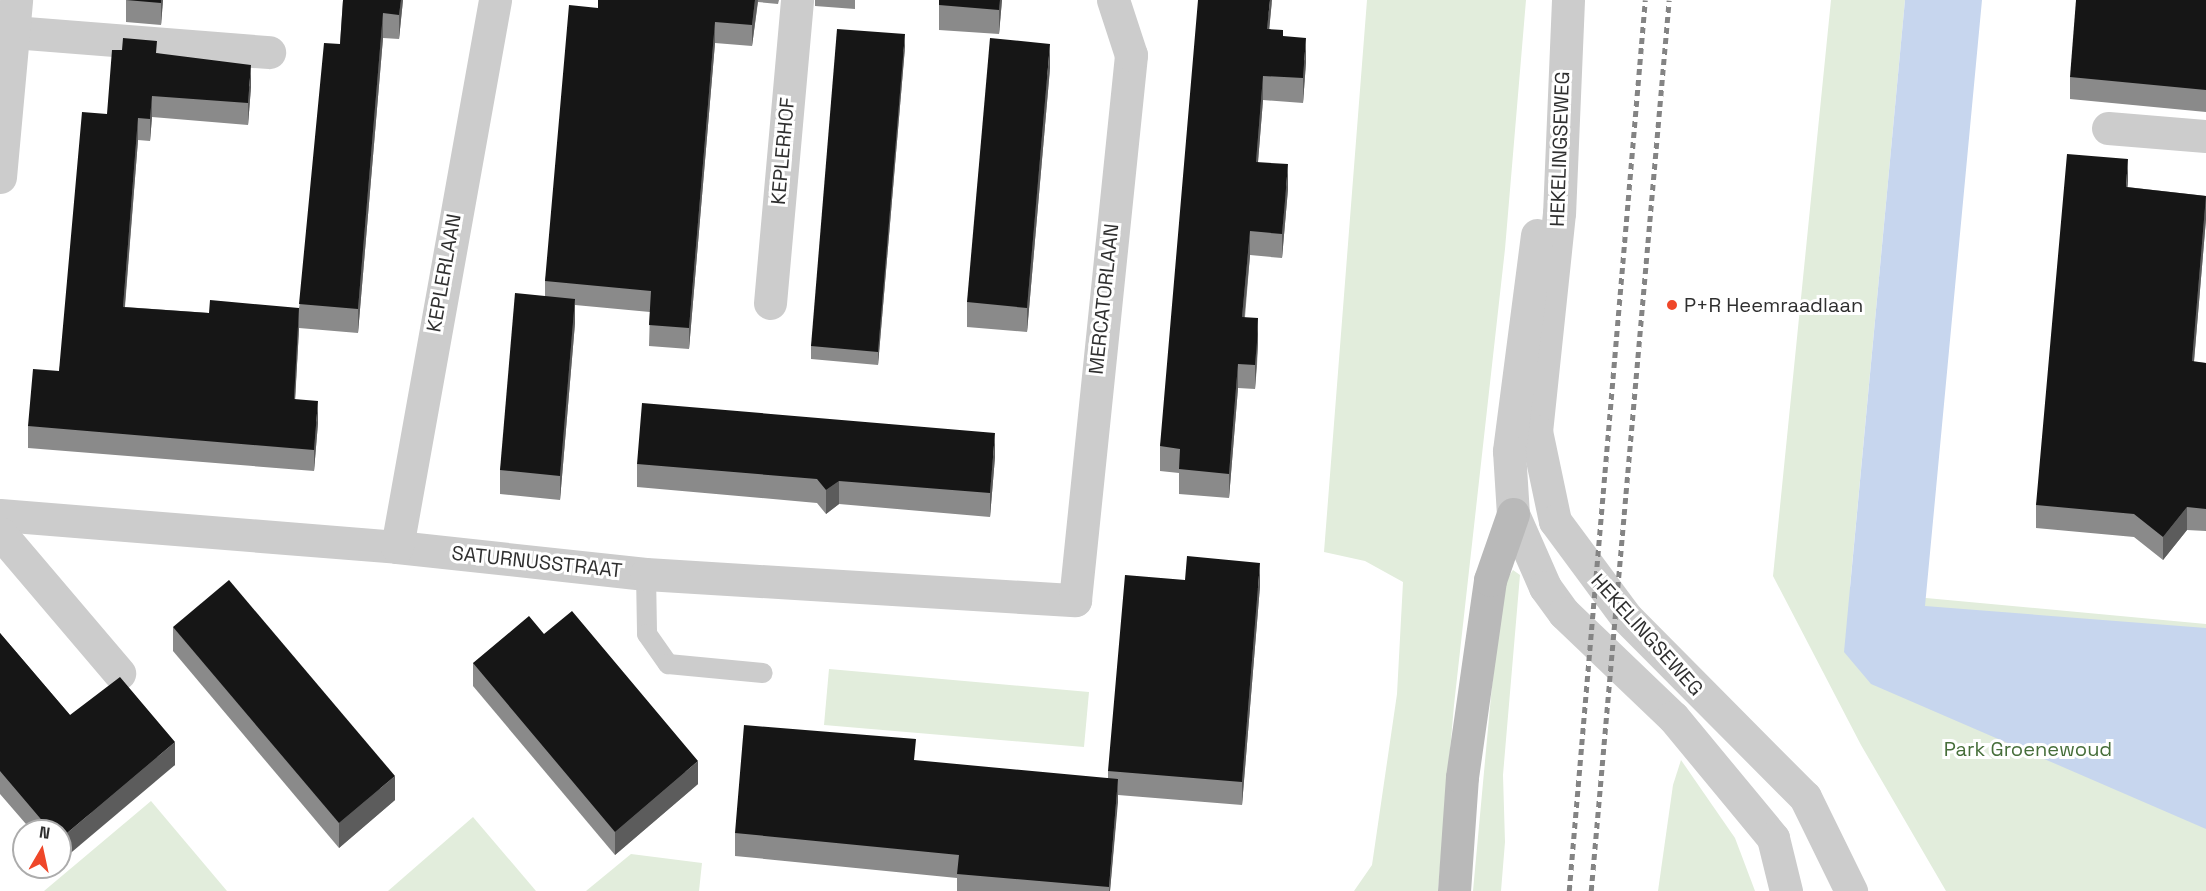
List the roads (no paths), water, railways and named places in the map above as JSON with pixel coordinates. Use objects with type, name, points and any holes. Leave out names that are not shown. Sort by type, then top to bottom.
[{"type":"main road","points":[[1454,891],[1462,777],[1490,580],[1514,514]]},
{"type":"street","points":[[0,177],[16,0]]},
{"type":"street","name":"KEPLERLAAN","points":[[397,547],[495,0]]},
{"type":"street","name":"KEPLERHOF","points":[[770,303],[796,0]]},
{"type":"street","name":"MERCATORLAAN","points":[[1075,600],[1131,55],[1113,0]]},
{"type":"street","name":"HEKELINGSEWEG","points":[[1568,0],[1564,52],[1559,213],[1536,431],[1555,521],[1626,617],[1805,797],[1851,891]]},
{"type":"street","points":[[13,32],[269,52]]},
{"type":"street","name":"HEKELINGSEWEG","points":[[1564,52],[1509,451],[1514,514],[1545,588],[1563,613],[1674,717],[1773,838],[1786,891]]},
{"type":"street","points":[[2108,128],[2206,136]]},
{"type":"street","name":"SATURNUSSTRAAT","points":[[0,515],[397,547],[646,574],[1075,600]]},
{"type":"street","points":[[0,533],[119,673]]},
{"type":"lane","points":[[646,574],[646,634],[668,664],[764,673]]},
{"type":"water","points":[[1905,0],[1982,0],[1925,606],[2206,628],[2206,829],[1871,684],[1844,652]]},
{"type":"railway","points":[[1569,891],[1645,0]]},
{"type":"railway","points":[[1591,891],[1669,0]]},
{"type":"place","name":"P+R Heemraadlaan","points":[[1672,305]]},
{"type":"park label","name":"Park Groenewoud","points":[[2028,749]]}]
